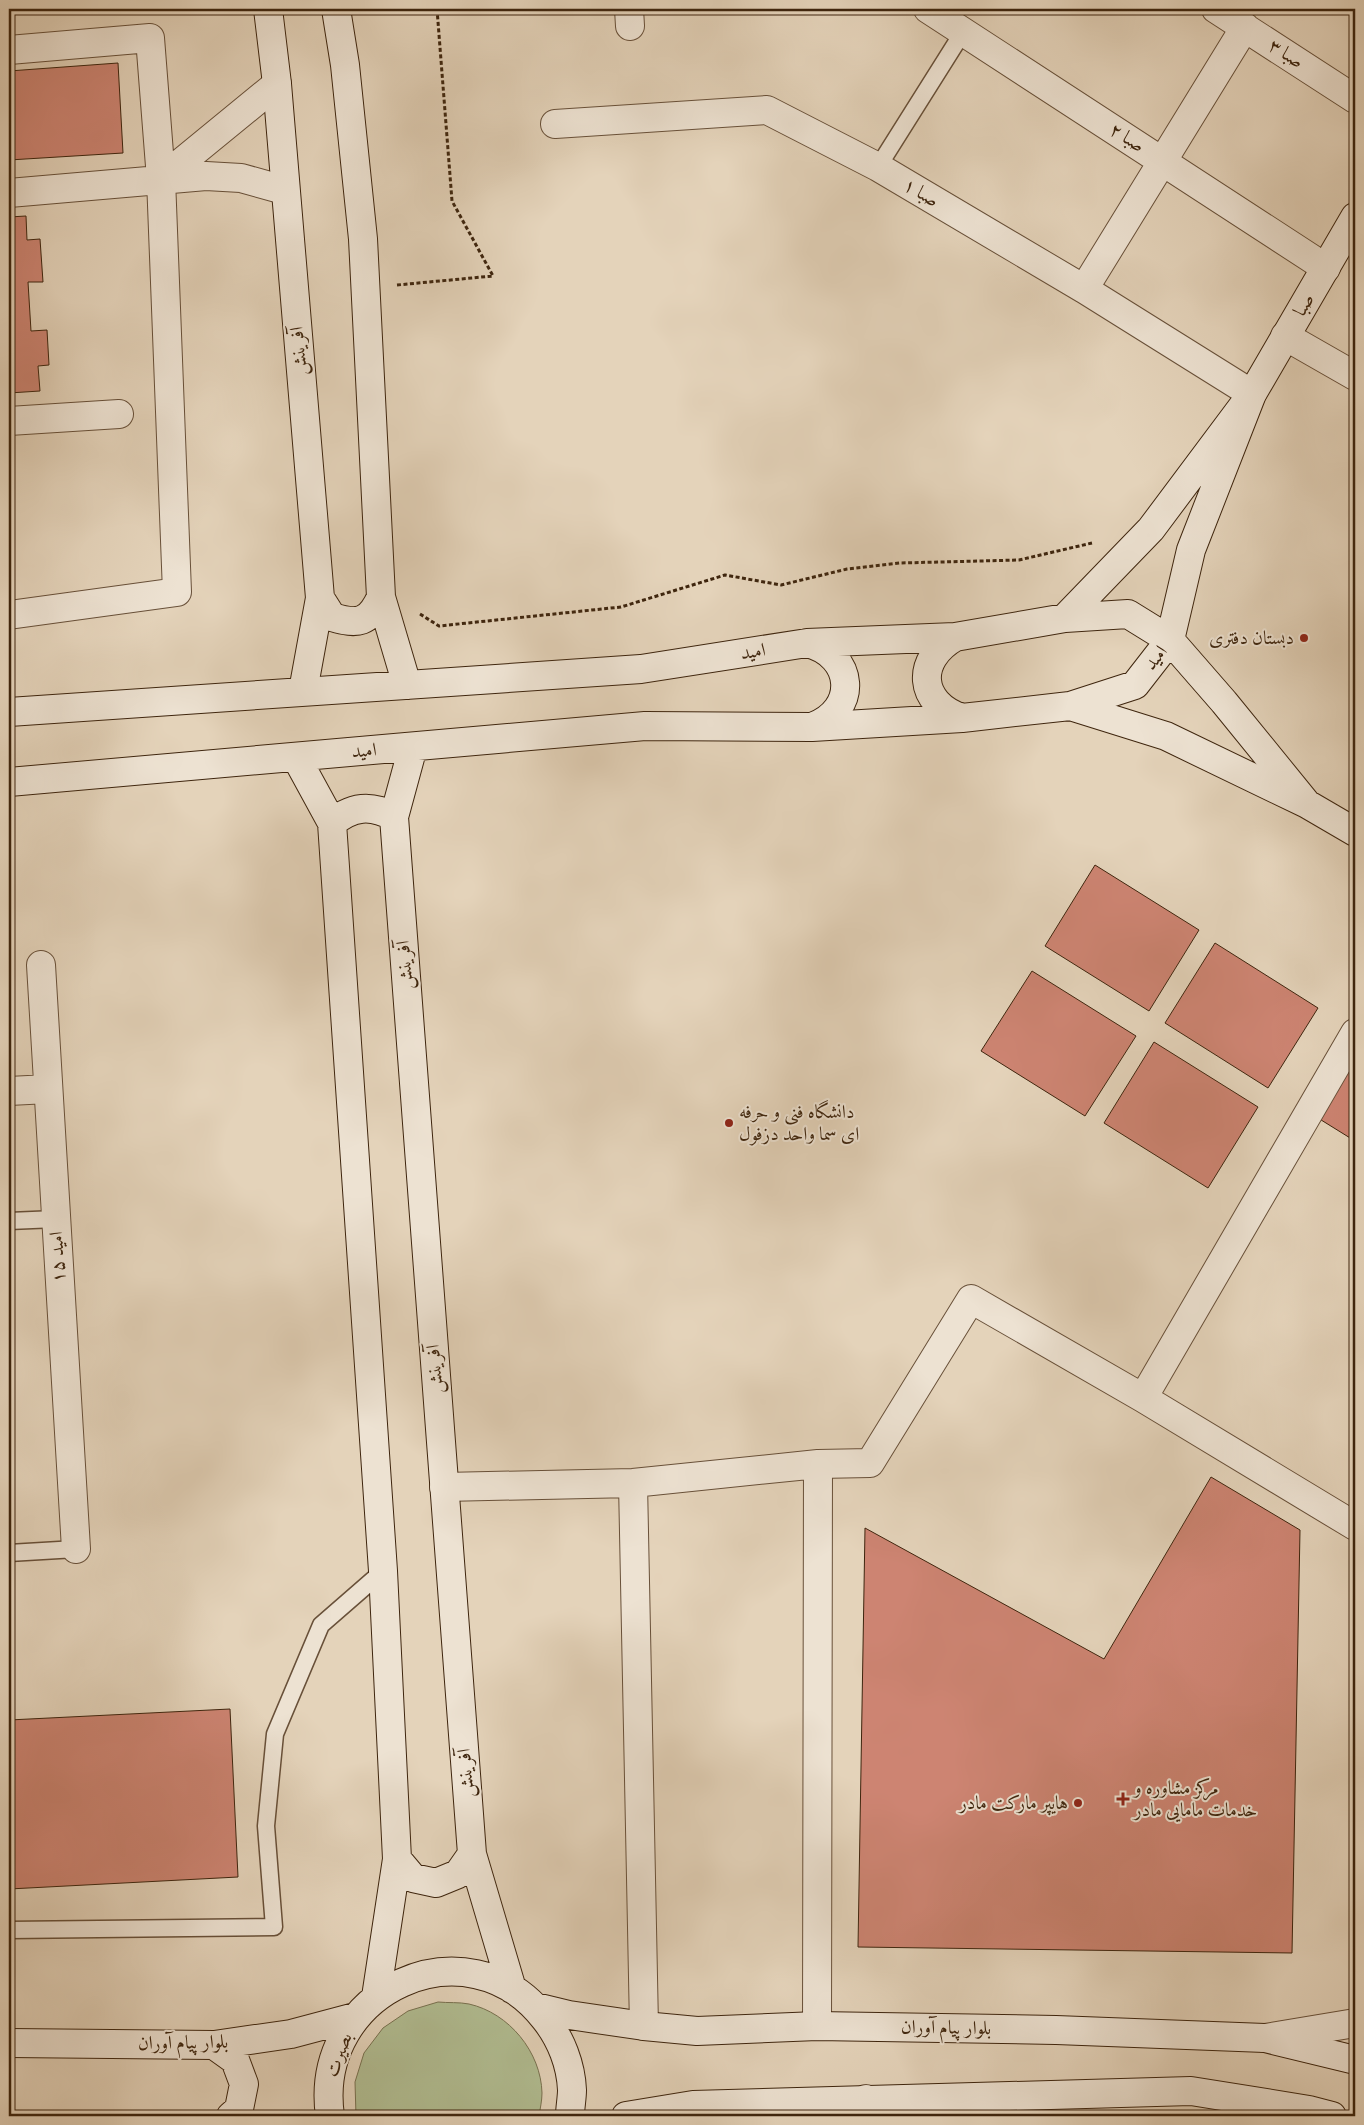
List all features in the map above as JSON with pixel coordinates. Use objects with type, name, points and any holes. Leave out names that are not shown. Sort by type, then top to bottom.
[{"type":"main road","name":"آفرینش","points":[[268,9],[277,84],[284,190],[320,598],[303,692]]},
{"type":"main road","points":[[336,9],[345,65],[363,239],[381,597],[407,685]]},
{"type":"main road","name":"صبا ۲","points":[[928,9],[1326,268]]},
{"type":"main road","name":"صبا ۳","points":[[1216,9],[1355,99]]},
{"type":"main road","points":[[1084,290],[1245,27]]},
{"type":"main road","points":[[9,50],[150,38],[161,179],[177,592],[9,615]]},
{"type":"main road","points":[[161,179],[277,84]]},
{"type":"main road","name":"صبا ۱","points":[[555,124],[767,110],[878,167],[1084,290],[1252,394]]},
{"type":"main road","points":[[9,192],[206,176],[241,178],[284,190]]},
{"type":"main road","name":"صبا","points":[[1252,394],[1355,217]]},
{"type":"main road","points":[[1286,336],[1355,376]]},
{"type":"main road","points":[[1065,618],[1151,529],[1252,394]]},
{"type":"main road","points":[[1252,394],[1191,550],[1170,640],[1224,702],[1307,804]]},
{"type":"main road","points":[[9,421],[119,414]]},
{"type":"main road","points":[[320,598],[332,617],[352,622],[365,618],[376,609],[381,597]]},
{"type":"main road","name":"امید","points":[[9,712],[641,669],[807,643],[955,637],[1065,618],[1128,614],[1170,640],[1135,685],[1070,706],[962,718],[812,727],[645,726],[9,782]]},
{"type":"main road","points":[[955,637],[943,644],[934,654],[928,667],[927,680],[930,694],[938,705],[949,714],[962,718]]},
{"type":"main road","points":[[807,643],[826,650],[840,664],[845,676],[846,690],[835,714],[825,722],[812,727]]},
{"type":"main road","points":[[1070,706],[1166,736],[1307,804],[1355,832]]},
{"type":"main road","name":"آفرینش","points":[[413,747],[394,817],[472,1854],[512,1989]]},
{"type":"main road","points":[[296,757],[332,823],[383,1571],[397,1859],[376,1997]]},
{"type":"main road","points":[[332,823],[343,814],[355,808],[375,809],[394,817]]},
{"type":"main road","name":"امید ۱۵","points":[[41,964],[76,1549]]},
{"type":"main road","points":[[1144,1398],[1355,1033]]},
{"type":"main road","points":[[9,1091],[48,1089]]},
{"type":"main road","points":[[444,1487],[633,1483],[818,1464],[870,1463],[971,1299],[1144,1398],[1355,1526]]},
{"type":"main road","points":[[818,1464],[818,2026]]},
{"type":"main road","points":[[633,1483],[644,2026]]},
{"type":"main road","points":[[397,1859],[413,1878],[436,1883],[458,1874],[472,1854]]},
{"type":"main road","name":"بصیرت","points":[[330,2116],[328,2098],[330,2069],[340,2042],[355,2017],[376,1997],[401,1983],[428,1974],[457,1972],[485,1977],[512,1989],[536,2007],[554,2031],[566,2059],[572,2089],[570,2116]]},
{"type":"main road","name":"بلوار پیام آوران","points":[[536,2007],[569,2015],[644,2026],[697,2031],[818,2026],[1056,2030],[1266,2038],[1355,2060]]},
{"type":"main road","name":"بلوار پیام آوران","points":[[9,2044],[214,2046],[291,2034],[355,2017]]},
{"type":"main road","points":[[1266,2038],[1355,2023]]},
{"type":"main road","points":[[214,2046],[235,2060],[244,2084],[239,2109],[231,2116]]},
{"type":"main road","points":[[626,2116],[693,2105],[1191,2091],[1309,2110],[1332,2116]]},
{"type":"main road","points":[[866,2099],[901,2116]]},
{"type":"lane","points":[[878,167],[963,32]]},
{"type":"lane","points":[[9,1221],[56,1219]]},
{"type":"lane","points":[[9,1553],[76,1549]]},
{"type":"lane","points":[[9,1930],[274,1927],[266,1826],[275,1734],[321,1625],[383,1571]]},
{"type":"path","points":[[365,289],[493,276],[452,200],[437,9]]},
{"type":"path","points":[[415,611],[439,626],[621,607],[725,575],[781,585],[847,569],[900,563],[1019,560],[1094,542]]},
{"type":"green space","points":[[438,2002],[465,2003],[484,2009],[509,2025],[520,2036],[536,2063],[540,2078],[542,2096],[539,2116],[356,2116],[355,2082],[364,2053],[383,2028],[408,2011]]},
{"type":"building","points":[[118,63],[123,153],[9,160],[9,71]]},
{"type":"building","points":[[26,216],[27,240],[40,239],[43,282],[28,282],[31,331],[47,330],[49,365],[38,366],[40,391],[9,393],[9,217]]},
{"type":"building","points":[[1095,865],[1199,930],[1149,1011],[1045,946]]},
{"type":"building","points":[[1215,943],[1318,1008],[1268,1088],[1165,1023]]},
{"type":"building","points":[[1032,971],[1136,1036],[1085,1116],[981,1051]]},
{"type":"building","points":[[1355,1029],[1355,1141],[1305,1110]]},
{"type":"building","points":[[1154,1042],[1258,1107],[1208,1188],[1104,1123]]},
{"type":"building","name":"هایپر مارکت مادر","points":[[1211,1477],[1300,1530],[1292,1953],[858,1947],[865,1528],[1104,1659]]},
{"type":"building","points":[[230,1709],[238,1877],[9,1889],[9,1720]]},
{"type":"place","name":"دبستان دفتری","points":[[1304,638]]},
{"type":"place","name":"دانشگاه فنی و حرفه ای سما واحد دزفول","points":[[729,1123]]},
{"type":"place","name":"مرکز مشاوره و خدمات مامایی مادر","points":[[1123,1799]]},
{"type":"place","name":"هایپر مارکت مادر","points":[[1078,1803]]}]
